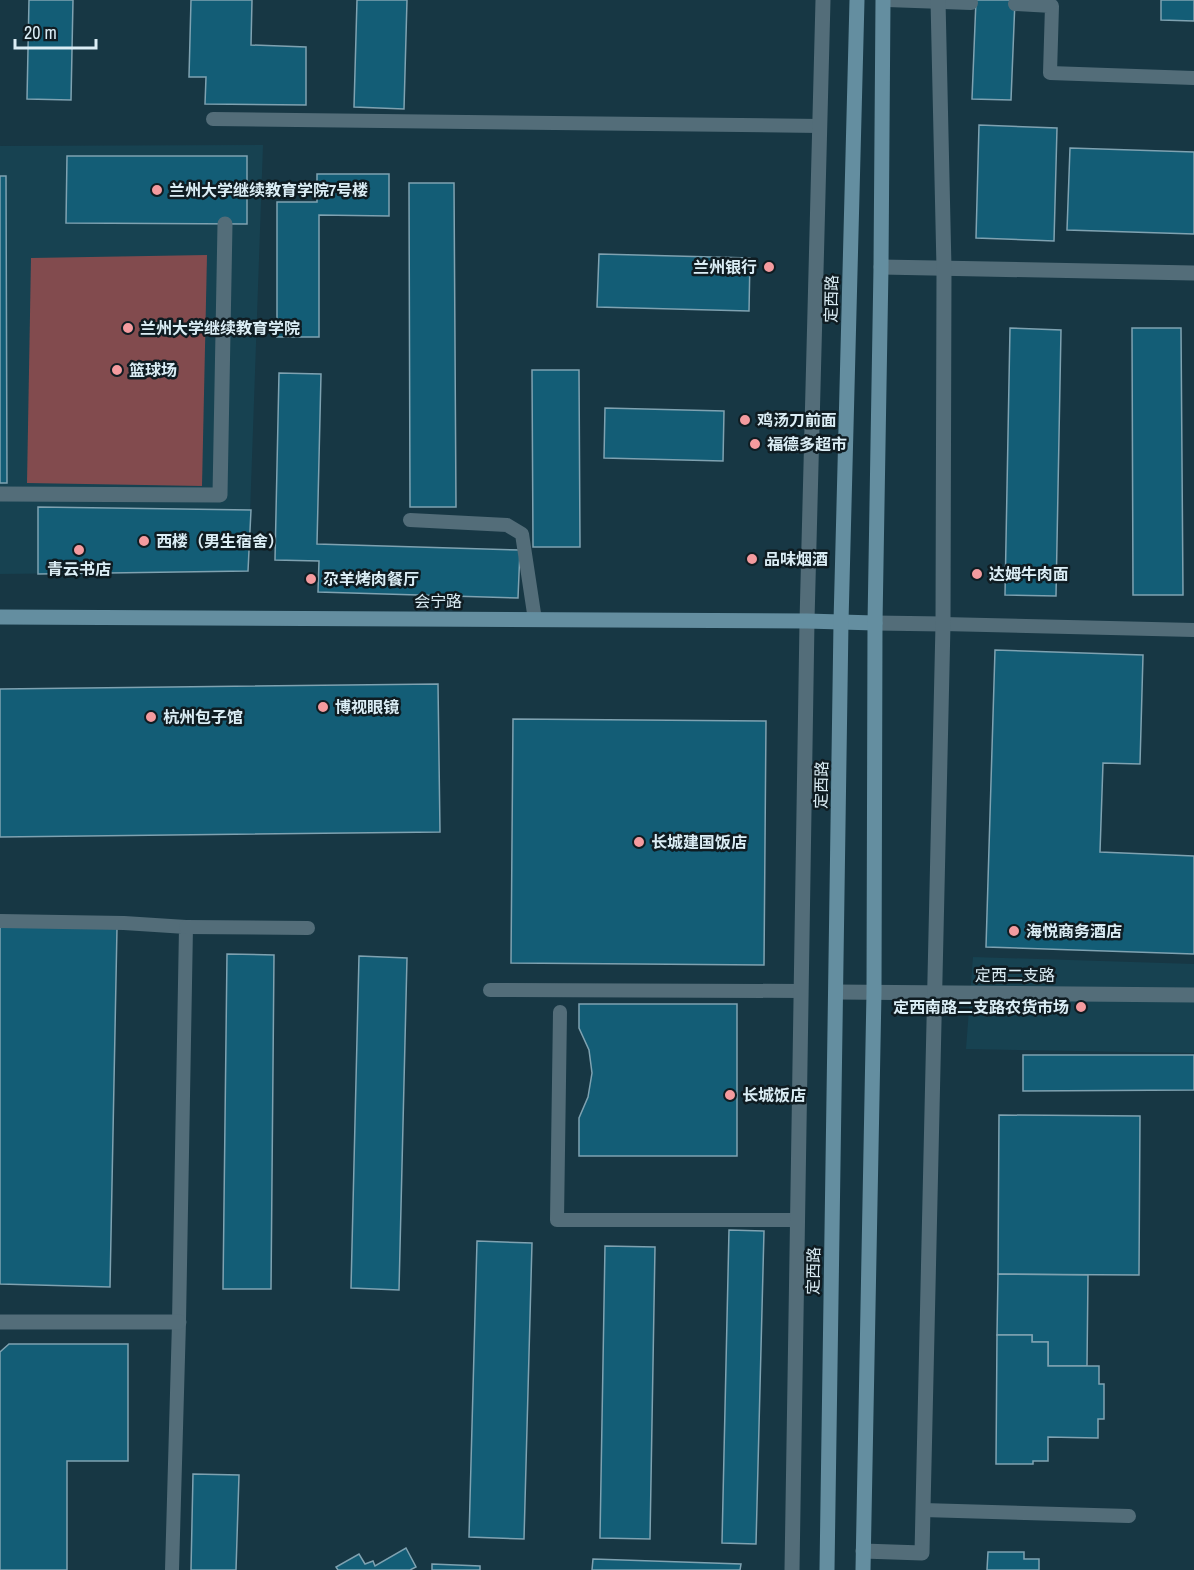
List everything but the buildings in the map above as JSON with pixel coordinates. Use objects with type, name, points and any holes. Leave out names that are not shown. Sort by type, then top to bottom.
[{"type":"main road","name":"定西路","points":[[826,1570],[841,622],[857,0]]},
{"type":"main road","points":[[863,1570],[874,992],[875,623],[885,0]]},
{"type":"main road","name":"会宁路","points":[[0,617],[875,623]]},
{"type":"street","points":[[792,1570],[807,621],[823,0]]},
{"type":"street","points":[[863,1551],[922,1553],[943,624],[944,268],[938,1]]},
{"type":"street","points":[[0,494],[220,495],[225,224]]},
{"type":"street","points":[[881,267],[1194,273]]},
{"type":"street","points":[[875,623],[943,624]]},
{"type":"street","name":"定西二支路","points":[[836,992],[1194,994]]},
{"type":"street","points":[[0,1322],[179,1322]]},
{"type":"lane","points":[[885,0],[971,3]]},
{"type":"lane","points":[[1015,4],[1052,6],[1050,72],[1194,78]]},
{"type":"lane","points":[[213,119],[820,126]]},
{"type":"lane","points":[[410,520],[507,525],[522,534],[535,620]]},
{"type":"lane","points":[[943,624],[1194,630]]},
{"type":"lane","points":[[0,921],[308,928]]},
{"type":"lane","points":[[172,1570],[186,927]]},
{"type":"lane","points":[[490,990],[801,991]]},
{"type":"lane","points":[[560,1012],[557,1220],[798,1220]]},
{"type":"lane","points":[[923,1510],[1130,1516]]},
{"type":"shaded area","name":"兰州大学继续教育学院","points":[[263,145],[248,571],[0,574],[0,146]]},
{"type":"shaded area","name":"篮球场","points":[[207,255],[202,486],[27,483],[31,258]]},
{"type":"shaded area","name":"定西南路二支路农货市场","points":[[973,957],[1194,964],[1194,1053],[966,1049]]},
{"type":"place","name":"兰州大学继续教育学院7号楼","points":[[157,190]]},
{"type":"place","name":"兰州银行","points":[[769,267]]},
{"type":"place","name":"兰州大学继续教育学院","points":[[128,328]]},
{"type":"place","name":"篮球场","points":[[117,370]]},
{"type":"place","name":"鸡汤刀前面","points":[[745,420]]},
{"type":"place","name":"福德多超市","points":[[755,444]]},
{"type":"place","name":"西楼（男生宿舍）","points":[[144,541]]},
{"type":"place","name":"青云书店","points":[[79,550]]},
{"type":"place","name":"品味烟酒","points":[[752,559]]},
{"type":"place","name":"达姆牛肉面","points":[[977,574]]},
{"type":"place","name":"尕羊烤肉餐厅","points":[[311,579]]},
{"type":"place","name":"博视眼镜","points":[[323,707]]},
{"type":"place","name":"杭州包子馆","points":[[151,717]]},
{"type":"place","name":"长城建国饭店","points":[[639,842]]},
{"type":"place","name":"海悦商务酒店","points":[[1014,931]]},
{"type":"place","name":"定西南路二支路农货市场","points":[[1081,1007]]},
{"type":"place","name":"长城饭店","points":[[730,1095]]}]
